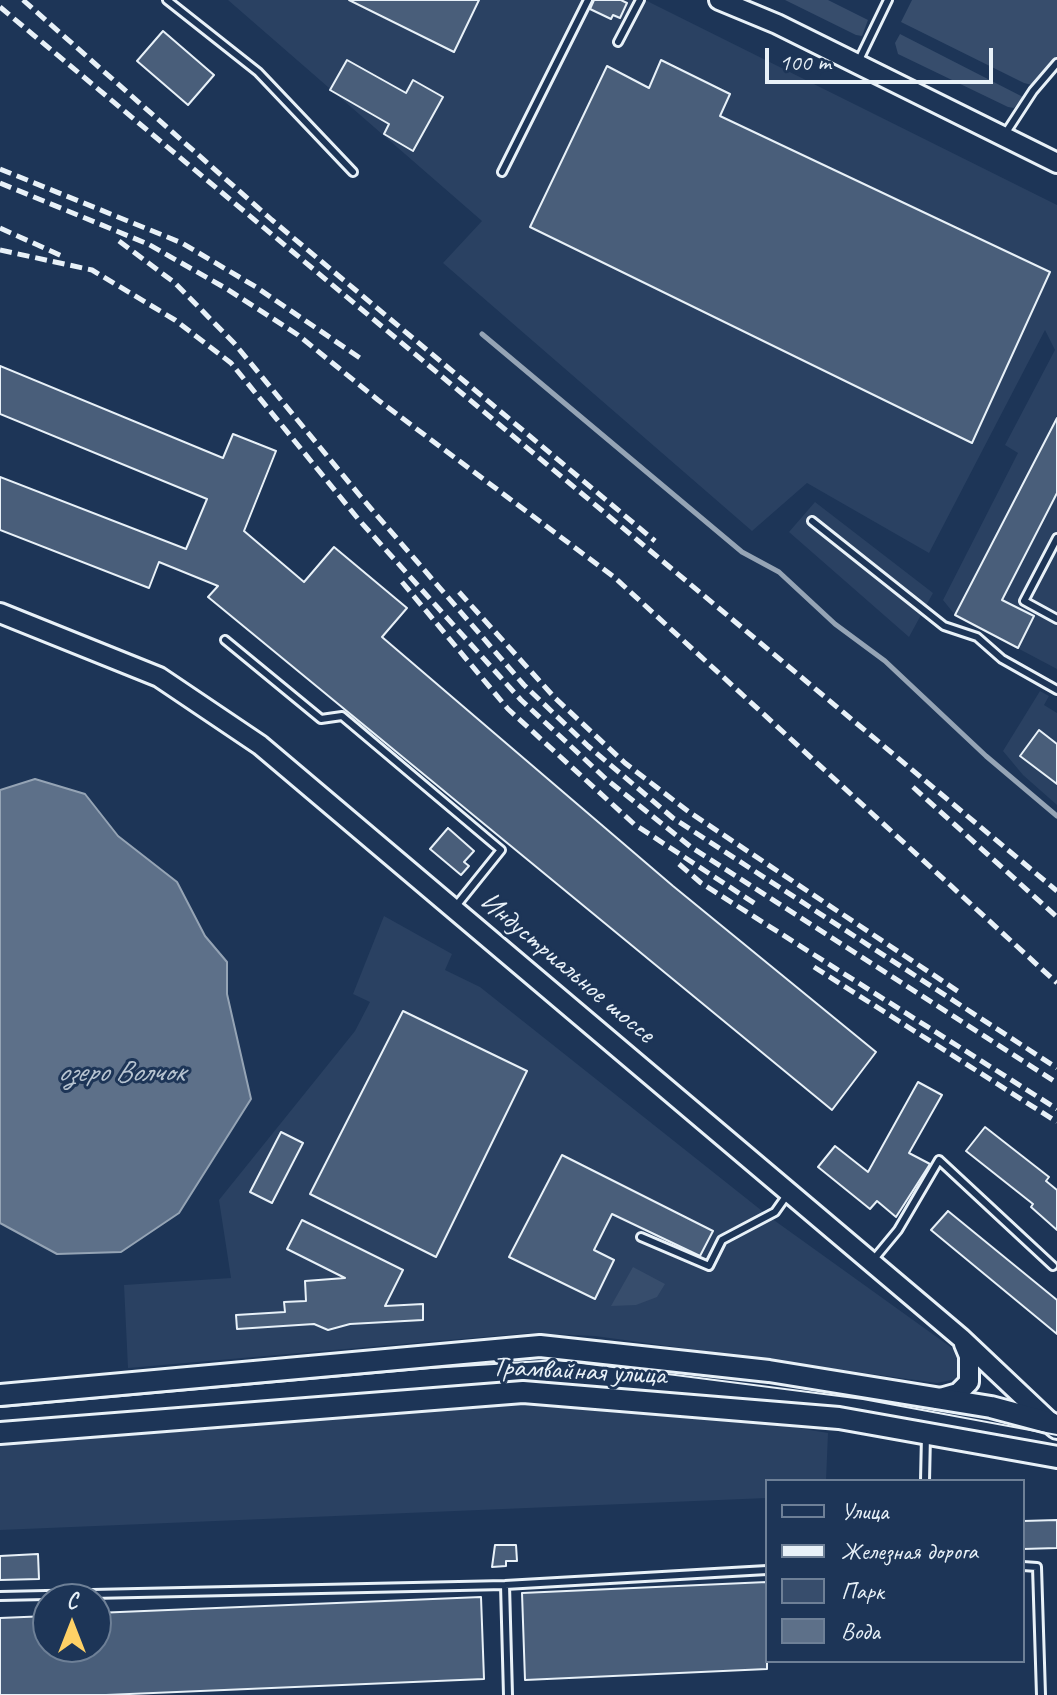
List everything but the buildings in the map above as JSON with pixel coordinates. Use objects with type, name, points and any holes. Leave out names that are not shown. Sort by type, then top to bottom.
[{"type":"main road","name":"Трамвайная улица","points":[[0,1395],[540,1346],[769,1371],[937,1399],[1055,1423]]},
{"type":"main road","name":"Трамвайная улица","points":[[0,1433],[523,1392],[839,1418],[1057,1457]]},
{"type":"street","points":[[719,0],[742,6],[1057,163]]},
{"type":"street","name":"Индустриальное шоссе","points":[[0,613],[159,677],[260,745],[961,1338],[1055,1423]]},
{"type":"street","points":[[937,1399],[958,1393],[969,1382],[969,1356],[961,1338]]},
{"type":"lane","points":[[167,0],[258,72],[353,172]]},
{"type":"lane","points":[[502,172],[588,0]]},
{"type":"lane","points":[[618,42],[640,0]]},
{"type":"lane","points":[[858,64],[888,0]]},
{"type":"lane","points":[[1004,136],[1033,91],[1057,63]]},
{"type":"lane","points":[[812,521],[944,626],[977,637],[1002,659],[1057,690]]},
{"type":"lane","points":[[1057,538],[1024,601],[1057,619]]},
{"type":"lane","points":[[225,640],[321,719],[342,716],[501,850],[454,909]]},
{"type":"lane","points":[[871,1262],[898,1230],[939,1160],[1053,1266]]},
{"type":"lane","points":[[641,1237],[709,1266],[722,1240],[775,1212],[789,1193]]},
{"type":"lane","points":[[925,1479],[926,1432]]},
{"type":"lane","points":[[1025,1566],[1037,1567],[1041,1695]]},
{"type":"lane","points":[[0,1596],[505,1585],[765,1570]]},
{"type":"lane","points":[[505,1585],[508,1695]]},
{"type":"shaded area","points":[[228,0],[645,0],[1057,205],[1057,669],[955,615],[943,600],[1018,453],[1005,445],[1055,350],[1045,330],[929,553],[807,483],[752,531],[443,263],[482,221]]},
{"type":"shaded area","points":[[815,502],[933,593],[909,637],[789,532]]},
{"type":"shaded area","points":[[1040,691],[1049,696],[1044,705],[1057,713],[1057,805],[1023,775],[1003,751]]},
{"type":"shaded area","points":[[384,916],[452,954],[445,970],[480,987],[771,1218],[952,1348],[962,1369],[956,1379],[937,1383],[595,1336],[529,1333],[128,1368],[124,1285],[231,1278],[219,1200],[355,1031],[370,1002],[353,994]]},
{"type":"shaded area","points":[[439,1401],[568,1403],[715,1414],[828,1433],[826,1479],[765,1479],[765,1498],[0,1530],[0,1441]]},
{"type":"green space","points":[[785,0],[828,0],[868,20],[862,36],[856,35]]},
{"type":"green space","points":[[912,0],[1057,0],[1057,57],[1039,81],[1032,85],[1024,83],[901,22]]},
{"type":"green space","points":[[900,34],[1023,97],[1014,108],[1008,107],[898,54],[895,43]]},
{"type":"green space","points":[[633,1267],[665,1284],[657,1297],[636,1305],[611,1306]]},
{"type":"water","name":"озеро Волчок","points":[[35,779],[85,794],[118,836],[177,882],[205,936],[227,962],[227,994],[251,1099],[179,1213],[121,1252],[57,1254],[0,1223],[0,790]]},
{"type":"waterway","points":[[482,334],[742,552],[779,572],[835,624],[885,661],[986,756],[1057,816]]},
{"type":"tram line","points":[[0,1407],[430,1368],[558,1360],[863,1399],[1057,1435]]},
{"type":"railway","points":[[23,0],[272,220],[655,541]]},
{"type":"railway","points":[[0,7],[1057,891]]},
{"type":"railway","points":[[0,169],[182,243],[256,287],[360,358]]},
{"type":"railway","points":[[0,183],[148,244],[227,289],[298,335],[378,400],[614,577],[1057,983]]},
{"type":"railway","points":[[0,228],[62,256]]},
{"type":"railway","points":[[119,241],[175,283],[234,343],[361,497],[524,685],[588,746],[673,818],[1057,1068]]},
{"type":"railway","points":[[0,250],[92,270],[175,320],[231,363],[359,520],[521,700],[606,779],[691,847],[1057,1083]]},
{"type":"railway","points":[[402,582],[508,709],[634,824],[757,905]]},
{"type":"railway","points":[[459,592],[555,698],[625,763],[689,812],[959,992]]},
{"type":"railway","points":[[913,787],[1057,917]]},
{"type":"railway","points":[[679,864],[701,883],[1057,1109]]},
{"type":"railway","points":[[814,967],[1057,1122]]}]
